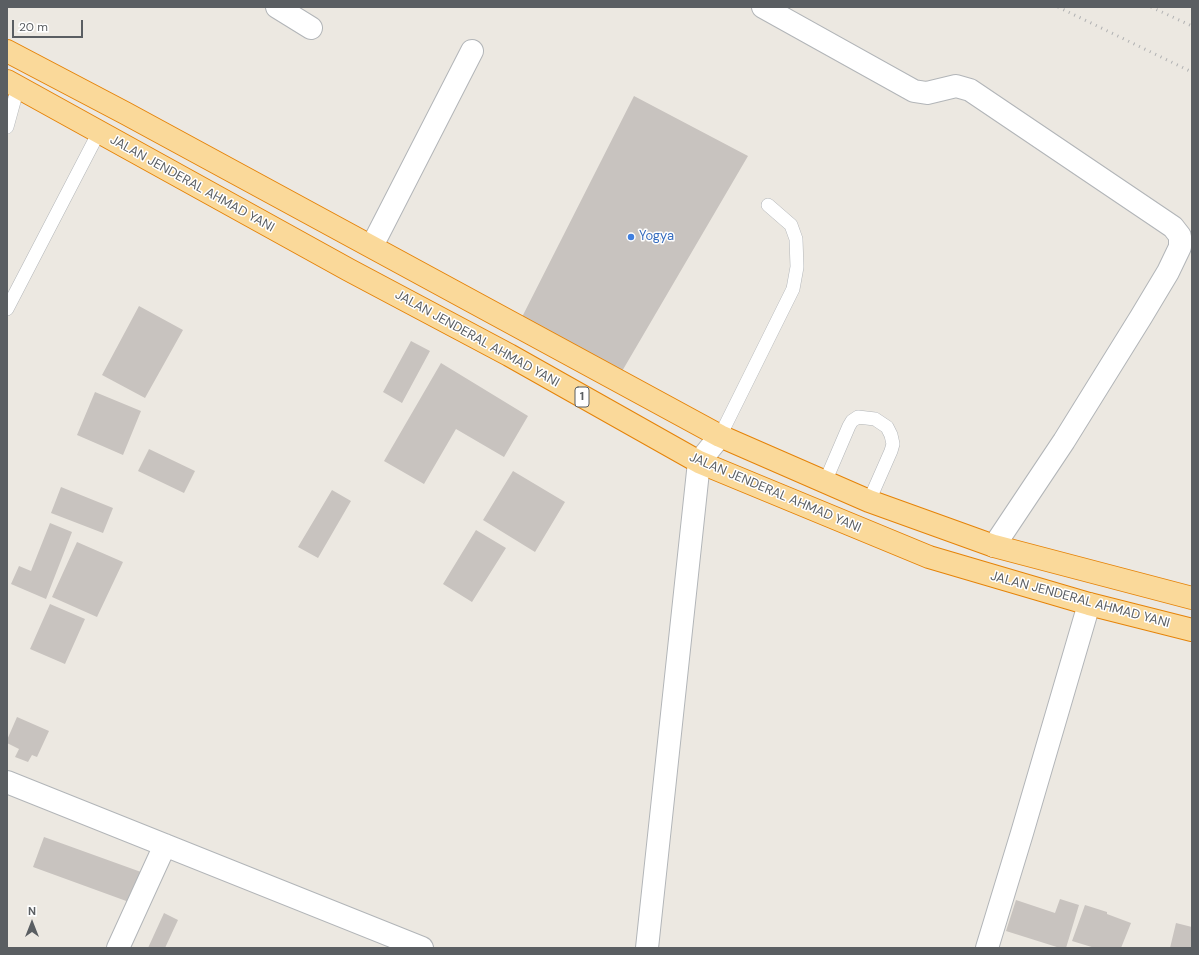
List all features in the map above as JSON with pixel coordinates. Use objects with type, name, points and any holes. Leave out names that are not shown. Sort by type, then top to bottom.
[{"type":"highway","name":"1","points":[[7,52],[125,113],[372,246],[720,436],[869,501],[994,546],[1192,598]]},
{"type":"highway","name":"JALAN JENDERAL AHMAD YANI","points":[[13,84],[349,270],[509,355],[699,462],[929,557],[1089,604],[1192,630]]},
{"type":"street","points":[[277,7],[311,28]]},
{"type":"street","points":[[763,7],[914,91],[927,93],[956,86],[970,90],[1173,227],[1180,236],[1180,247],[1168,272],[1141,317],[1064,441],[994,546]]},
{"type":"street","points":[[372,246],[472,51]]},
{"type":"street","points":[[647,948],[699,462],[720,436]]},
{"type":"street","points":[[987,948],[1089,604]]},
{"type":"street","points":[[7,782],[422,948]]},
{"type":"street","points":[[118,948],[165,845]]},
{"type":"lane","points":[[7,127],[13,84]]},
{"type":"lane","points":[[7,309],[99,132]]},
{"type":"lane","points":[[720,436],[793,289],[798,267],[796,239],[791,225],[768,205]]},
{"type":"lane","points":[[825,482],[852,421],[858,418],[875,420],[887,427],[891,435],[892,444],[891,451],[869,501]]},
{"type":"building","name":"Yogya","points":[[634,96],[748,156],[621,373],[521,319]]},
{"type":"building","points":[[139,306],[183,330],[145,398],[102,375]]},
{"type":"building","points":[[411,341],[430,351],[402,403],[383,392]]},
{"type":"building","points":[[441,363],[528,416],[504,457],[456,429],[424,484],[384,461]]},
{"type":"building","points":[[95,392],[141,411],[123,455],[77,435]]},
{"type":"building","points":[[149,449],[195,471],[184,493],[138,471]]},
{"type":"building","points":[[513,471],[565,502],[535,552],[483,520]]},
{"type":"building","points":[[61,487],[113,508],[103,533],[51,513]]},
{"type":"building","points":[[332,490],[351,501],[318,558],[298,547]]},
{"type":"building","points":[[50,523],[72,532],[46,599],[11,584],[19,566],[31,571]]},
{"type":"building","points":[[476,530],[506,548],[472,602],[443,584]]},
{"type":"building","points":[[77,542],[123,562],[97,617],[52,597]]},
{"type":"building","points":[[50,604],[85,619],[65,664],[30,649]]},
{"type":"building","points":[[17,717],[49,731],[37,757],[32,755],[28,762],[15,757],[19,749],[7,743]]},
{"type":"building","points":[[44,837],[141,872],[129,902],[33,867]]},
{"type":"building","points":[[1060,899],[1079,905],[1066,948],[1060,948],[1006,931],[1016,900],[1055,913]]},
{"type":"building","points":[[1085,905],[1107,912],[1107,914],[1131,923],[1121,948],[1095,948],[1072,941]]},
{"type":"building","points":[[164,913],[178,920],[165,948],[148,948]]},
{"type":"building","points":[[1176,923],[1192,927],[1192,948],[1170,948]]},
{"type":"railway","points":[[1058,7],[1192,72]]},
{"type":"railway","points":[[1151,7],[1192,26]]},
{"type":"place","name":"Yogya","points":[[631,237]]}]
